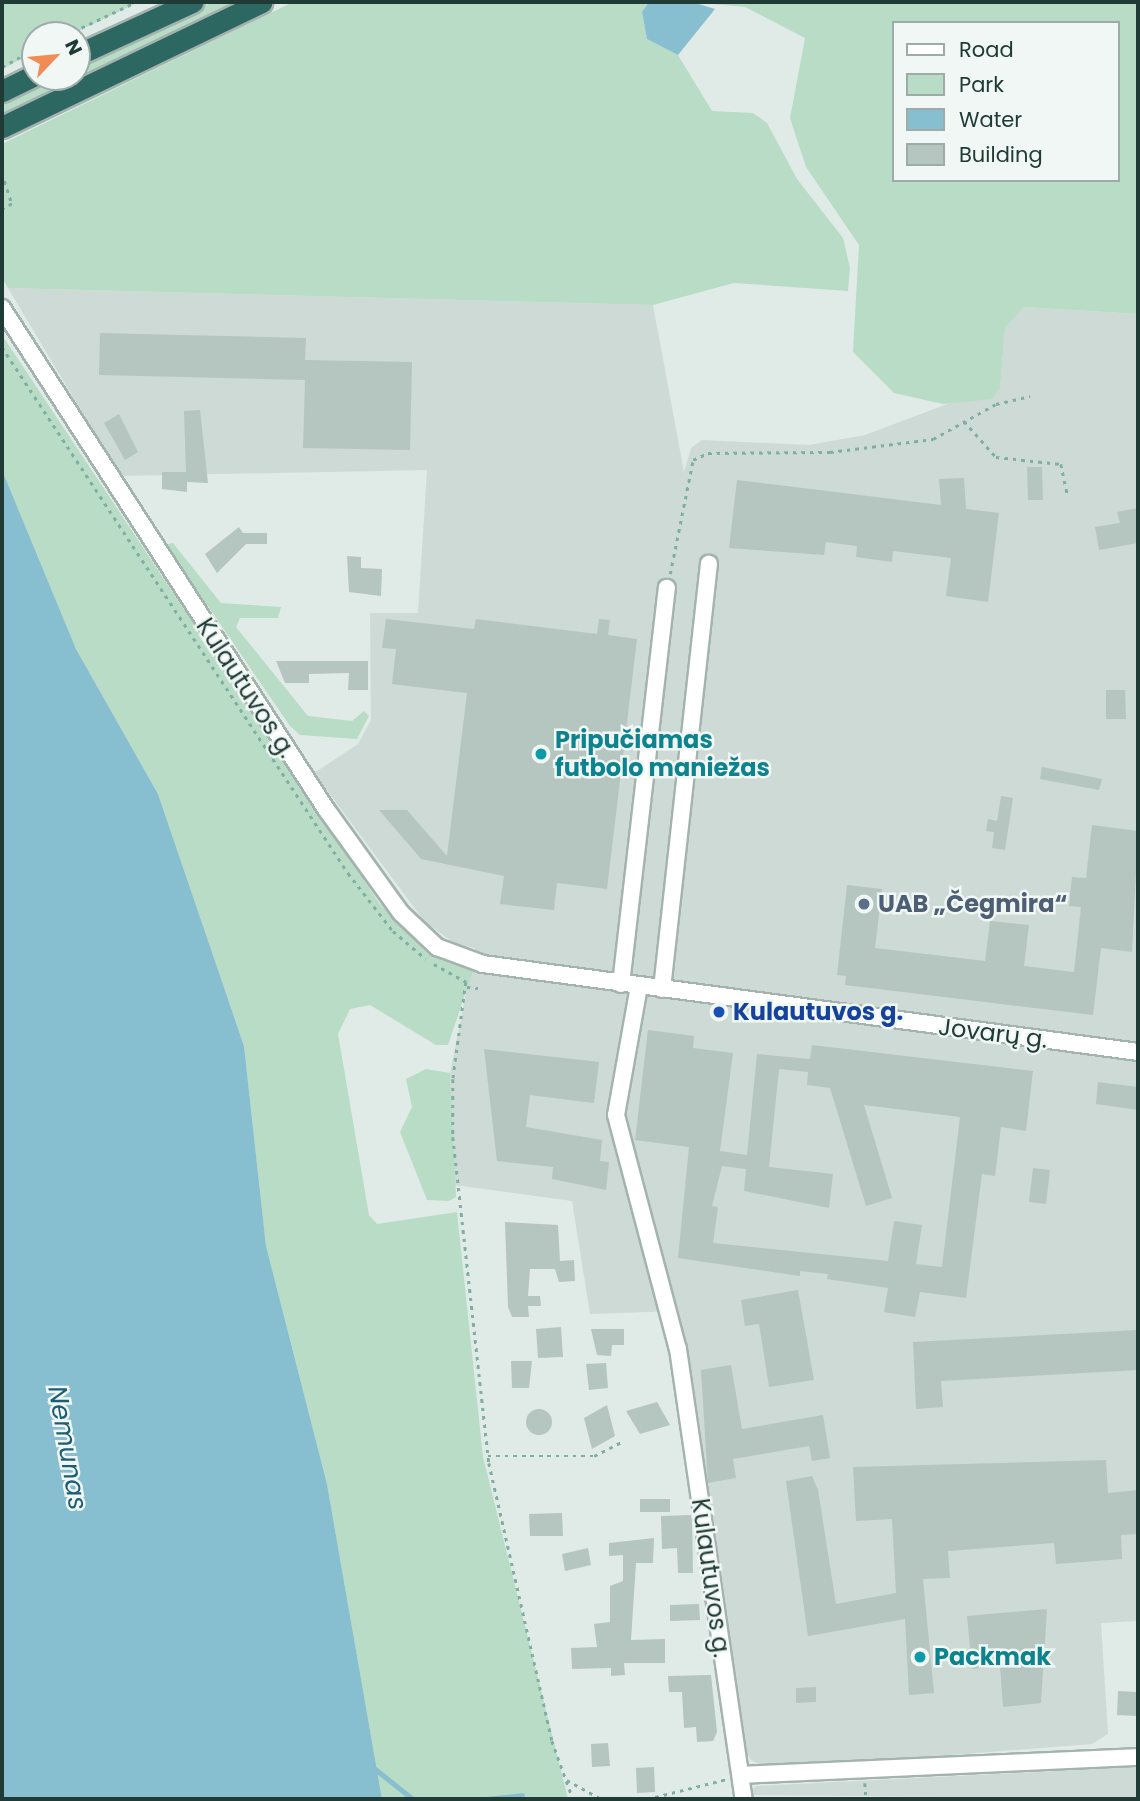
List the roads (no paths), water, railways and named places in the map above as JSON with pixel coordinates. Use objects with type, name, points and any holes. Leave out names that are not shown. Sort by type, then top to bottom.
[{"type":"highway","points":[[91,49],[192,2]]},
{"type":"highway","points":[[2,127],[262,2]]},
{"type":"highway","points":[[2,91],[21,82]]},
{"type":"street","name":"Kulautuvos g.","points":[[2,308],[276,734],[401,913],[437,947],[470,961],[639,986],[616,1115],[678,1349],[744,1799]]},
{"type":"street","points":[[662,989],[709,564]]},
{"type":"street","points":[[621,984],[667,588]]},
{"type":"street","name":"Jovarų g.","points":[[639,986],[1138,1052]]},
{"type":"street","points":[[741,1776],[1138,1757]]},
{"type":"water","points":[[649,2],[692,2],[715,9],[678,55],[647,39],[642,12]]},
{"type":"water","name":"Nemunas","points":[[2,470],[76,649],[158,794],[244,1046],[266,1246],[327,1484],[382,1799],[2,1799]]},
{"type":"waterway","points":[[369,1764],[413,1799]]},
{"type":"waterway","points":[[486,1799],[522,1795]]},
{"type":"place","name":"Pripučiamas futbolo maniežas","points":[[541,754]]},
{"type":"place","name":"UAB „Čegmira“","points":[[864,904]]},
{"type":"place","name":"Kulautuvos g.","points":[[719,1012]]},
{"type":"place","name":"Packmak","points":[[920,1657]]}]
